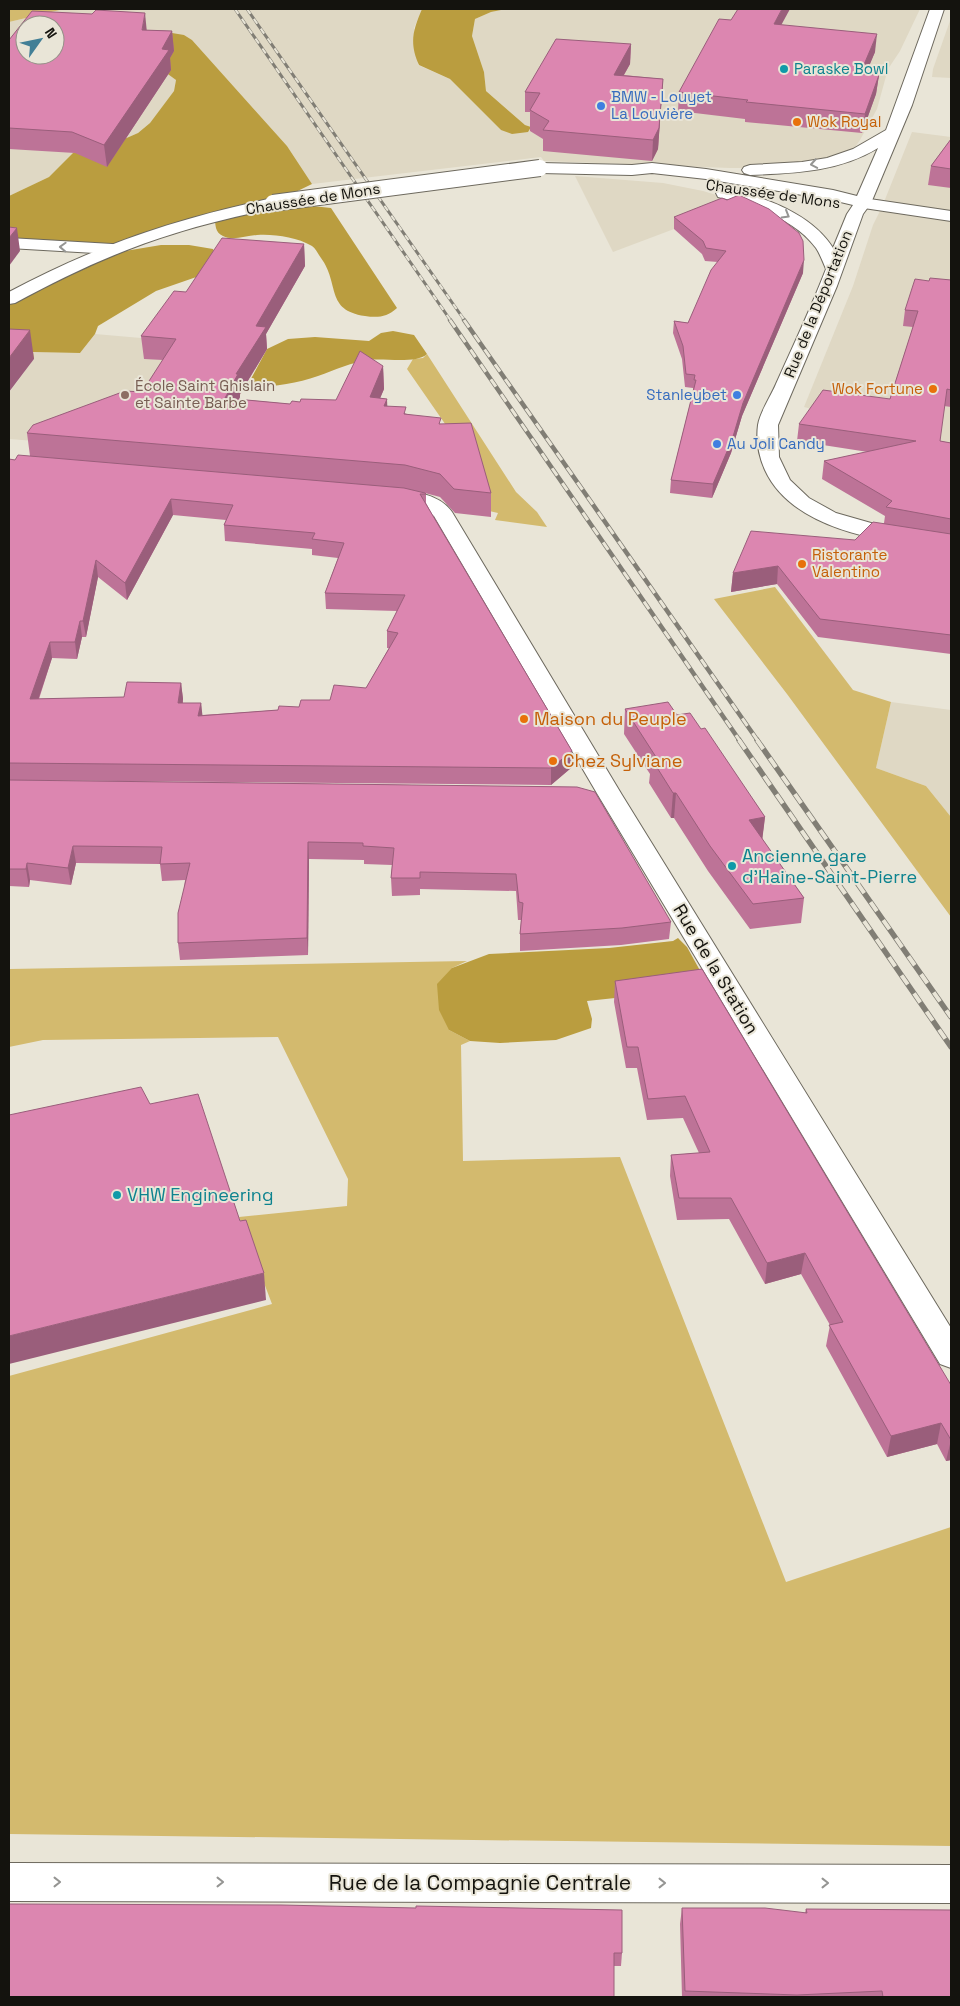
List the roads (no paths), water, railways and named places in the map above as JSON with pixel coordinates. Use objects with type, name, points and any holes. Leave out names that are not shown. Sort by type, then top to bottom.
[{"type":"main road","name":"Rue de la Déportation","points":[[937,9],[913,81],[893,132],[863,203],[855,214],[768,425],[767,453],[772,471],[792,496],[829,518],[893,536],[951,545]]},
{"type":"main road","name":"Chaussée de Mons","points":[[706,174],[788,168],[832,161],[852,155],[893,132]]},
{"type":"main road","name":"Chaussée de Mons","points":[[9,299],[112,249],[200,220],[273,202],[540,168],[632,170],[652,168],[706,174],[834,195],[863,203]]},
{"type":"main road","name":"Chaussée de Mons","points":[[632,170],[754,200],[777,209],[801,224],[823,245],[834,268]]},
{"type":"main road","name":"Chaussée de Mons","points":[[673,180],[831,205],[863,203]]},
{"type":"main road","points":[[863,203],[951,216]]},
{"type":"main road","points":[[9,243],[112,249]]},
{"type":"main road","name":"Rue de la Station","points":[[366,493],[406,496],[432,503],[442,512],[610,795],[951,1355]]},
{"type":"main road","points":[[581,795],[610,795]]},
{"type":"main road","name":"Rue de la Compagnie Centrale","points":[[9,1882],[951,1884]]},
{"type":"railway","points":[[235,9],[451,321]]},
{"type":"railway","points":[[247,9],[465,321]]},
{"type":"railway","points":[[450,320],[740,741]]},
{"type":"railway","points":[[464,320],[758,741]]},
{"type":"railway","points":[[739,740],[951,1047]]},
{"type":"railway","points":[[757,740],[951,1017]]},
{"type":"place","name":"Paraske Bowl","points":[[784,69]]},
{"type":"place","name":"BMW - Louyet La Louvière","points":[[601,106]]},
{"type":"place","name":"Wok Royal","points":[[797,122]]},
{"type":"place","name":"Wok Fortune","points":[[933,389]]},
{"type":"place","name":"École Saint Ghislain et Sainte Barbe","points":[[125,395]]},
{"type":"place","name":"Stanleybet","points":[[737,395]]},
{"type":"place","name":"Au Joli Candy","points":[[717,444]]},
{"type":"place","name":"Ristorante Valentino","points":[[802,564]]},
{"type":"place","name":"Maison du Peuple","points":[[524,719]]},
{"type":"place","name":"Chez Sylviane","points":[[553,761]]},
{"type":"place","name":"Ancienne gare d'Haine-Saint-Pierre","points":[[732,866]]},
{"type":"place","name":"VHW Engineering","points":[[117,1195]]}]
